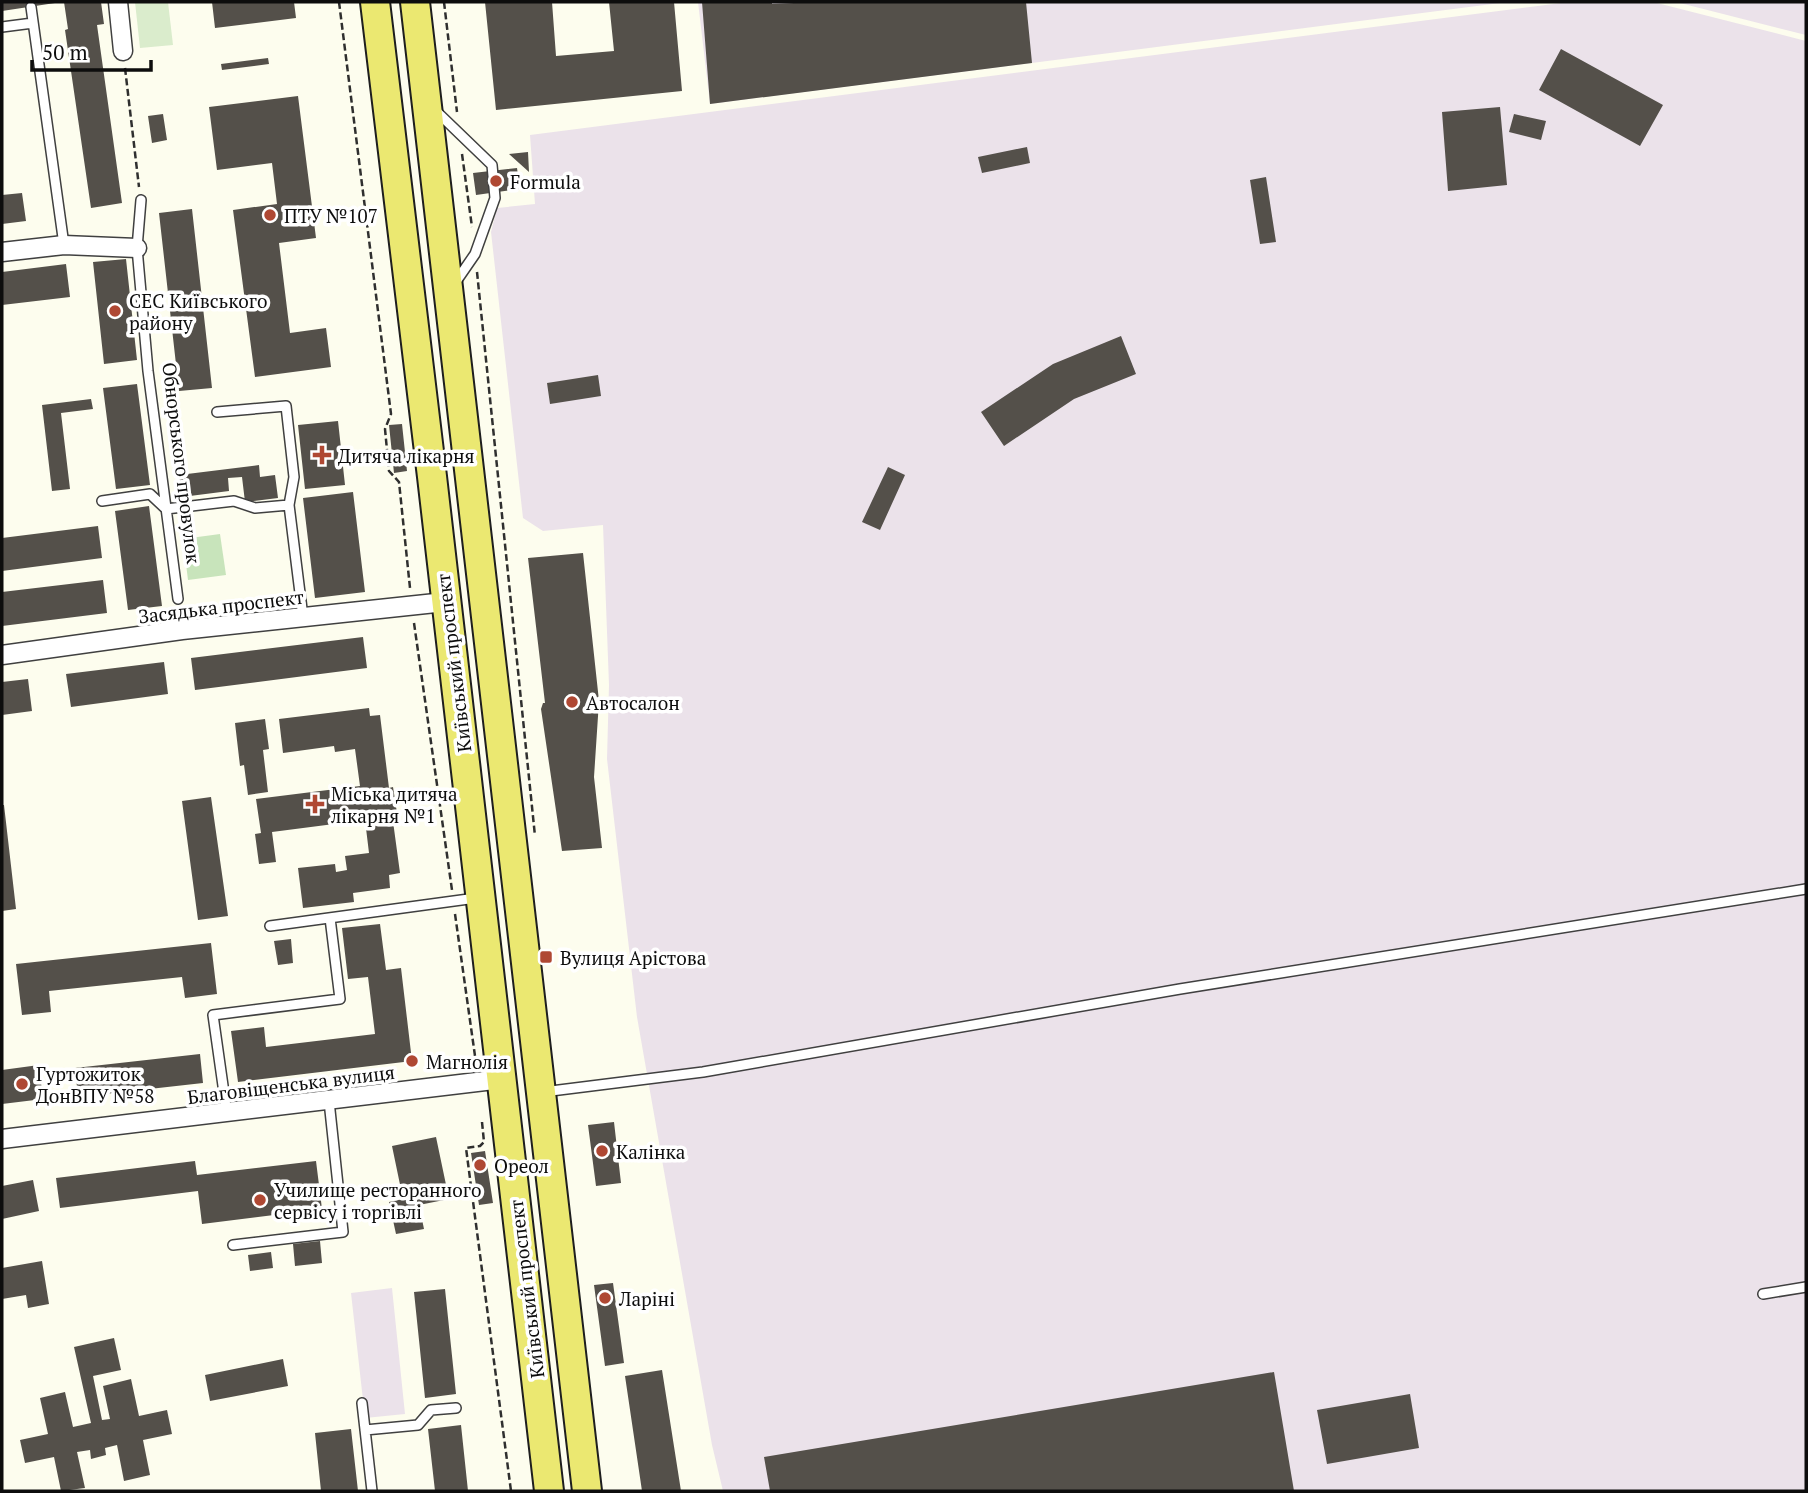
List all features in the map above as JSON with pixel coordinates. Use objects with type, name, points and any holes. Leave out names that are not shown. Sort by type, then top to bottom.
[{"type":"main road","name":"Київський проспект","points":[[375,2],[429,441],[445,602],[502,1079],[494,1124],[549,1491]]},
{"type":"main road","name":"Київський проспект","points":[[415,2],[587,1491]]},
{"type":"main road","points":[[496,1026],[511,1042],[521,1041],[529,1033],[533,1022]]},
{"type":"main road","points":[[494,1124],[518,1105],[528,1104],[538,1110],[545,1121]]},
{"type":"street","points":[[118,2],[123,51]]},
{"type":"street","points":[[2,252],[64,245],[136,248]]},
{"type":"street","name":"Засядька проспект","points":[[2,654],[445,602]]},
{"type":"street","name":"Благовіщенська вулиця","points":[[2,1139],[502,1079]]},
{"type":"lane","points":[[31,7],[64,245]]},
{"type":"lane","points":[[2,27],[33,23]]},
{"type":"lane","points":[[428,103],[492,165],[495,198],[475,254],[450,290]]},
{"type":"lane","name":"Обнорського провулок","points":[[141,200],[136,248],[178,599]]},
{"type":"lane","points":[[217,412],[286,406],[294,477],[289,505],[303,617]]},
{"type":"lane","points":[[102,500],[150,494],[166,509],[234,501],[255,508],[289,505]]},
{"type":"lane","points":[[541,1093],[703,1072],[1194,987],[1806,889]]},
{"type":"lane","points":[[270,926],[481,898]]},
{"type":"lane","points":[[227,1114],[213,1015],[340,999],[330,918]]},
{"type":"lane","points":[[233,1245],[343,1232],[329,1101]]},
{"type":"lane","points":[[1763,1294],[1806,1287]]},
{"type":"lane","points":[[362,1403],[372,1491]]},
{"type":"lane","points":[[365,1430],[418,1425],[431,1410],[456,1408]]},
{"type":"path","points":[[339,2],[391,414],[385,429],[389,471],[399,482],[412,605],[475,1063]]},
{"type":"path","points":[[444,2],[475,254],[536,848]]},
{"type":"path","points":[[123,51],[141,200]]},
{"type":"path","points":[[494,1124],[480,1146],[466,1148],[511,1491]]},
{"type":"shaded area","points":[[698,2],[1508,2],[710,104]]},
{"type":"shaded area","points":[[1569,2],[1653,2],[1806,41],[1806,1491],[723,1491],[712,1445],[637,1017],[607,759],[609,685],[603,525],[543,531],[523,518],[491,232],[497,208],[535,204],[530,135]]},
{"type":"shaded area","points":[[1676,2],[1806,2],[1806,35]]},
{"type":"shaded area","points":[[392,1288],[405,1414],[365,1418],[351,1293]]},
{"type":"green space","points":[[135,2],[168,2],[173,45],[140,48]]},
{"type":"green space","points":[[220,534],[226,575],[188,580],[183,539]]},
{"type":"building","points":[[2,2],[55,2],[55,3],[2,11]]},
{"type":"building","points":[[64,2],[101,2],[104,24],[97,25],[122,203],[91,208],[65,30],[68,29]]},
{"type":"building","points":[[212,2],[294,2],[296,18],[215,28]]},
{"type":"building","points":[[485,2],[552,2],[556,56],[614,51],[609,2],[674,2],[682,91],[496,110]]},
{"type":"building","points":[[702,2],[1026,2],[1032,63],[710,104]]},
{"type":"building","points":[[1561,49],[1663,105],[1640,146],[1539,90]]},
{"type":"building","points":[[268,58],[269,64],[222,70],[221,64]]},
{"type":"building","points":[[298,96],[316,238],[279,243],[290,333],[326,328],[331,367],[255,377],[233,210],[277,204],[272,163],[217,170],[209,107]]},
{"type":"building","points":[[1500,107],[1507,185],[1448,191],[1442,112]]},
{"type":"building","points":[[163,114],[167,140],[152,143],[148,116]]},
{"type":"building","points":[[1514,114],[1546,121],[1541,140],[1509,132]]},
{"type":"building","points":[[1027,147],[1030,163],[982,173],[978,157]]},
{"type":"building","points":[[528,152],[529,172],[509,154]]},
{"type":"building","name":"Formula","points":[[517,168],[520,189],[476,195],[473,173]]},
{"type":"building","points":[[1266,177],[1276,242],[1260,244],[1250,180]]},
{"type":"building","points":[[22,193],[26,221],[2,224],[2,195]]},
{"type":"building","points":[[192,209],[212,388],[179,391],[159,213]]},
{"type":"building","name":"СЕС Київського району","points":[[126,259],[137,360],[104,364],[93,262]]},
{"type":"building","points":[[66,264],[70,297],[2,305],[2,272]]},
{"type":"building","points":[[1121,336],[1136,374],[1074,399],[1004,446],[981,412],[1053,364]]},
{"type":"building","points":[[598,375],[601,396],[550,404],[547,383]]},
{"type":"building","points":[[137,384],[150,485],[116,489],[103,388]]},
{"type":"building","points":[[91,399],[93,409],[61,413],[70,489],[52,491],[42,405]]},
{"type":"building","name":"Дитяча лікарня","points":[[338,421],[345,485],[305,489],[298,425]]},
{"type":"building","points":[[402,424],[407,471],[394,473],[389,425]]},
{"type":"building","points":[[259,465],[260,477],[275,475],[278,498],[245,502],[242,477],[228,478],[229,491],[182,497],[179,475]]},
{"type":"building","points":[[888,467],[905,475],[880,530],[862,522]]},
{"type":"building","points":[[353,492],[365,592],[315,598],[303,498]]},
{"type":"building","points":[[149,506],[162,606],[128,610],[115,511]]},
{"type":"building","points":[[98,526],[102,558],[2,571],[2,538]]},
{"type":"building","name":"Автосалон","points":[[583,553],[599,701],[594,777],[602,848],[562,851],[541,709],[545,703],[528,558]]},
{"type":"building","points":[[103,580],[107,613],[2,626],[2,592]]},
{"type":"building","points":[[363,637],[367,668],[195,690],[191,658]]},
{"type":"building","points":[[164,662],[168,694],[71,707],[66,674]]},
{"type":"building","points":[[28,679],[32,711],[2,715],[2,682]]},
{"type":"building","points":[[369,708],[370,716],[380,715],[389,788],[393,787],[397,813],[392,814],[400,873],[389,875],[390,888],[353,893],[354,902],[303,908],[298,868],[335,864],[336,872],[347,870],[345,856],[369,853],[365,820],[272,832],[276,862],[259,864],[255,834],[261,833],[256,799],[360,786],[355,749],[335,752],[334,746],[283,753],[279,719]]},
{"type":"building","points":[[265,719],[269,749],[263,750],[268,792],[248,795],[244,765],[240,766],[235,723]]},
{"type":"building","points":[[211,797],[228,916],[198,920],[182,801]]},
{"type":"building","points":[[2,805],[16,909],[2,911]]},
{"type":"building","points":[[380,924],[386,970],[401,968],[412,1061],[238,1082],[231,1031],[264,1027],[266,1047],[375,1034],[368,977],[348,979],[342,928]]},
{"type":"building","points":[[291,939],[293,963],[278,965],[274,941]]},
{"type":"building","points":[[211,943],[217,994],[185,998],[182,977],[49,991],[51,1012],[22,1015],[16,964]]},
{"type":"building","points":[[200,1054],[203,1083],[78,1097],[75,1068]]},
{"type":"building","name":"Гуртожиток ДонВПУ №58","points":[[39,1065],[43,1099],[2,1104],[2,1070]]},
{"type":"building","points":[[614,1122],[621,1183],[596,1186],[588,1125]]},
{"type":"building","points":[[436,1137],[449,1199],[419,1205],[424,1229],[396,1234],[389,1202],[403,1199],[392,1146]]},
{"type":"building","points":[[485,1151],[493,1203],[479,1205],[471,1153]]},
{"type":"building","name":"Училище ресторанного сервісу і торгівлі","points":[[195,1161],[197,1175],[316,1161],[322,1209],[202,1224],[198,1191],[60,1208],[56,1178]]},
{"type":"building","points":[[33,1180],[39,1211],[2,1219],[2,1186]]},
{"type":"building","points":[[320,1241],[322,1263],[295,1266],[293,1244]]},
{"type":"building","points":[[271,1252],[273,1268],[250,1271],[248,1255]]},
{"type":"building","points":[[42,1261],[49,1304],[28,1308],[26,1295],[2,1299],[2,1268]]},
{"type":"building","points":[[613,1283],[624,1363],[605,1366],[594,1285]]},
{"type":"building","points":[[445,1289],[456,1394],[425,1398],[414,1292]]},
{"type":"building","points":[[114,1338],[121,1370],[93,1376],[102,1420],[110,1419],[103,1386],[131,1379],[139,1416],[167,1410],[172,1434],[143,1440],[150,1475],[124,1481],[117,1445],[105,1448],[106,1455],[91,1459],[90,1450],[77,1452],[85,1488],[61,1491],[54,1457],[25,1463],[20,1440],[48,1434],[40,1398],[65,1392],[73,1427],[91,1423],[74,1347]]},
{"type":"building","points":[[283,1359],[288,1386],[210,1401],[205,1375]]},
{"type":"building","points":[[662,1370],[681,1491],[642,1491],[625,1376]]},
{"type":"building","points":[[1274,1372],[1294,1491],[770,1491],[764,1457]]},
{"type":"building","points":[[1410,1394],[1419,1448],[1327,1464],[1317,1410]]},
{"type":"building","points":[[461,1425],[468,1491],[435,1491],[428,1429]]},
{"type":"building","points":[[351,1429],[358,1491],[321,1491],[315,1433]]},
{"type":"place","name":"Formula","points":[[496,181]]},
{"type":"place","name":"ПТУ №107","points":[[270,215]]},
{"type":"place","name":"СЕС Київського району","points":[[115,311]]},
{"type":"place","name":"Дитяча лікарня","points":[[322,455]]},
{"type":"place","name":"Автосалон","points":[[572,702]]},
{"type":"place","name":"Міська дитяча лікарня №1","points":[[315,804]]},
{"type":"place","name":"Вулиця Арістова","points":[[546,957]]},
{"type":"place","name":"Магнолія","points":[[412,1061]]},
{"type":"place","name":"Гуртожиток ДонВПУ №58","points":[[22,1084]]},
{"type":"place","name":"Калінка","points":[[602,1151]]},
{"type":"place","name":"Ореол","points":[[480,1165]]},
{"type":"place","name":"Училище ресторанного сервісу і торгівлі","points":[[260,1200]]},
{"type":"place","name":"Ларіні","points":[[605,1298]]}]
